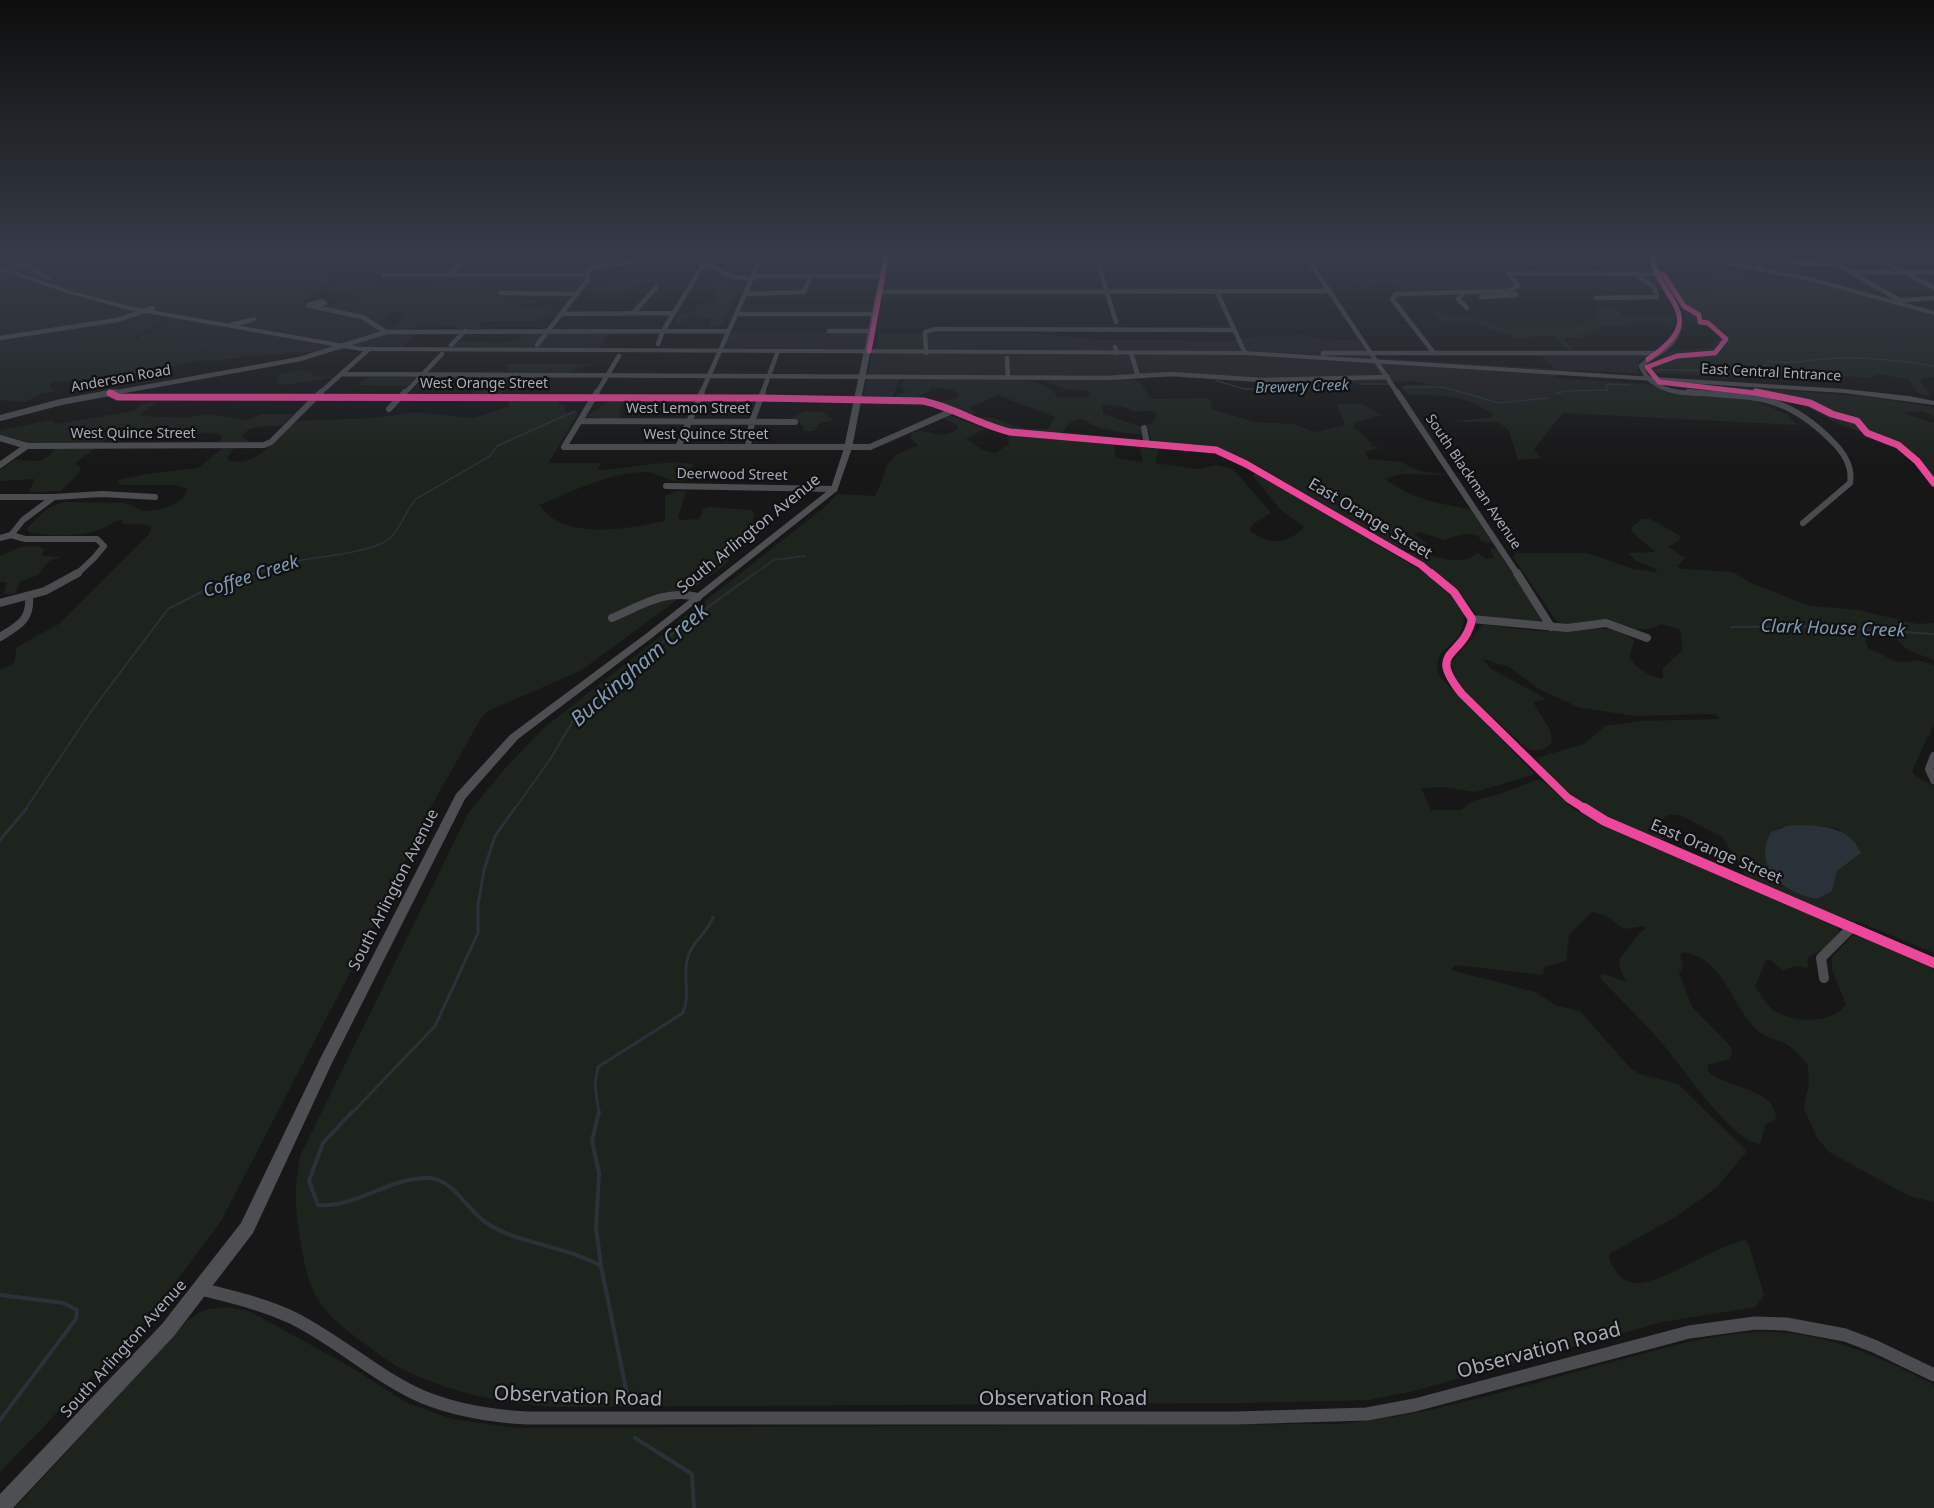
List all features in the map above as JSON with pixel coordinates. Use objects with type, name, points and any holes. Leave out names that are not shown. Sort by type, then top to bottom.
[{"type":"highway","points":[[213,323],[295,338]]},
{"type":"highway","points":[[251,323],[250,325],[263,330],[295,338]]},
{"type":"highway","name":"East Central Entrance","points":[[295,338],[369,349],[926,353],[1116,350],[1131,353],[1245,353],[1647,377],[1844,391],[1915,399]]},
{"type":"highway","name":"East Central Entrance","points":[[1482,367],[1832,386],[1875,391],[1934,403]]},
{"type":"highway","points":[[1623,377],[1659,385]]},
{"type":"highway","points":[[1678,391],[1668,385],[1679,381]]},
{"type":"main road","name":"South Arlington Avenue","points":[[0,1508],[168,1330],[247,1228],[325,1063],[460,797],[514,737],[698,597],[834,489],[848,448],[874,323]]},
{"type":"street","points":[[0,338],[96,323]]},
{"type":"street","points":[[376,323],[386,332]]},
{"type":"street","points":[[537,345],[555,323]]},
{"type":"street","points":[[658,344],[668,323]]},
{"type":"street","points":[[678,447],[731,323]]},
{"type":"street","points":[[1230,323],[1245,353]]},
{"type":"street","name":"South Blackman Avenue","points":[[1351,323],[1514,566],[1551,627]]},
{"type":"street","points":[[1411,323],[1434,353]]},
{"type":"street","points":[[1681,323],[1677,336],[1660,353],[1641,366],[1647,377],[1659,385],[1678,391],[1736,394],[1768,400],[1794,409],[1826,434],[1846,458],[1852,475],[1850,483],[1803,523]]},
{"type":"street","points":[[926,353],[925,332],[928,329],[1080,328],[1124,332],[1233,330]]},
{"type":"street","points":[[451,345],[465,331]]},
{"type":"street","name":"Anderson Road","points":[[0,418],[61,402],[293,360],[386,332],[728,331]]},
{"type":"street","points":[[829,331],[873,331]]},
{"type":"street","points":[[317,397],[369,349]]},
{"type":"street","points":[[748,446],[752,421],[778,351]]},
{"type":"street","points":[[1131,353],[1137,376]]},
{"type":"street","points":[[1323,357],[1323,353],[1660,353]]},
{"type":"street","points":[[389,409],[442,354]]},
{"type":"street","points":[[581,421],[619,356]]},
{"type":"street","points":[[1007,358],[1008,378]]},
{"type":"street","points":[[341,374],[1008,378],[1188,374],[1262,380],[1388,377]]},
{"type":"street","name":"West Orange Street","points":[[110,393],[118,397],[859,398]]},
{"type":"street","name":"West Quince Street","points":[[0,438],[27,446],[268,444],[317,397]]},
{"type":"street","name":"East Orange Street","points":[[859,398],[923,401],[937,404],[989,427],[1010,432],[1216,450],[1245,464],[1420,565],[1454,592],[1472,619],[1472,624],[1465,639],[1447,656],[1446,673],[1449,679],[1568,798],[1605,821],[1934,963]]},
{"type":"street","name":"West Quince Street","points":[[581,421],[564,447],[848,448],[870,447],[952,411]]},
{"type":"street","name":"West Lemon Street","points":[[581,421],[795,422]]},
{"type":"street","points":[[1144,428],[1147,444]]},
{"type":"street","points":[[0,465],[27,446]]},
{"type":"street","name":"Deerwood Street","points":[[666,486],[834,489]]},
{"type":"street","points":[[0,497],[102,494],[155,497]]},
{"type":"street","points":[[11,536],[12,531],[20,523],[54,497]]},
{"type":"street","points":[[0,538],[11,536],[97,539],[104,546],[86,567],[64,584],[29,597],[0,603]]},
{"type":"street","points":[[612,618],[669,594],[682,593],[698,597]]},
{"type":"street","points":[[0,637],[29,616],[31,611],[29,597]]},
{"type":"street","points":[[1472,619],[1570,628],[1606,624],[1647,638]]},
{"type":"street","points":[[1933,778],[1929,769],[1934,756]]},
{"type":"street","points":[[1824,978],[1821,958],[1852,927]]},
{"type":"street","name":"Observation Road","points":[[201,1289],[291,1316],[323,1334],[384,1377],[419,1396],[444,1405],[504,1417],[578,1419],[1212,1418],[1322,1417],[1367,1414],[1415,1404],[1689,1332],[1720,1325],[1756,1322],[1782,1322],[1851,1337],[1879,1347],[1934,1375]]},
{"type":"shaded area","points":[[0,323],[157,323],[144,328],[116,330],[64,364],[12,364],[0,360]]},
{"type":"shaded area","points":[[155,323],[164,323],[136,337],[134,341],[171,346],[176,349],[247,356],[193,361],[165,369],[121,376],[111,381],[52,382],[50,384],[52,390],[57,391],[43,393],[26,402],[0,400],[0,360],[12,364],[64,364],[116,330],[144,328]]},
{"type":"shaded area","points":[[166,323],[382,323],[394,332],[414,332],[411,339],[401,347],[247,356],[176,349],[171,346],[133,341]]},
{"type":"shaded area","points":[[397,323],[480,323],[484,326],[480,329],[455,329],[455,326],[389,329]]},
{"type":"shaded area","points":[[723,323],[722,326],[711,327],[709,325]]},
{"type":"shaded area","points":[[1477,323],[1493,323],[1503,328],[1514,329],[1573,327],[1582,323],[1636,323],[1630,327],[1601,326],[1589,333],[1579,333],[1588,336],[1563,338],[1573,350],[1569,350],[1553,336],[1513,337]]},
{"type":"shaded area","points":[[1699,323],[1934,323],[1934,375],[1713,351],[1723,338],[1712,328]]},
{"type":"shaded area","points":[[1699,323],[1712,323],[1748,337],[1762,336],[1753,331],[1774,325],[1785,327],[1784,330],[1804,331],[1815,336],[1800,339],[1799,342],[1778,343],[1774,348],[1777,353],[1811,352],[1840,355],[1901,350],[1934,354],[1934,377],[1925,377],[1920,381],[1931,396],[1919,394],[1908,379],[1877,374],[1868,378],[1776,371],[1745,377],[1656,373],[1649,366],[1670,351],[1711,348],[1722,336],[1712,328]]},
{"type":"shaded area","points":[[1853,323],[1879,323],[1877,325],[1883,330],[1853,331],[1843,326]]},
{"type":"shaded area","points":[[1906,330],[1934,334],[1934,352],[1915,349]]},
{"type":"shaded area","points":[[732,331],[868,332],[863,349],[727,348],[725,345]]},
{"type":"shaded area","points":[[524,332],[610,332],[600,348],[511,348]]},
{"type":"shaded area","points":[[879,333],[923,333],[922,349],[881,349],[877,347]]},
{"type":"shaded area","points":[[923,333],[1029,333],[1101,340],[1227,341],[1260,336],[1306,335],[1319,339],[1358,340],[1371,358],[1554,369],[1540,354],[1650,354],[1639,361],[1638,374],[1577,370],[1550,378],[1553,383],[1545,393],[1550,401],[1503,401],[1413,381],[1342,383],[1220,380],[1168,375],[1126,380],[900,379],[892,398],[863,396],[873,348],[922,349]]},
{"type":"shaded area","points":[[1870,336],[1893,346],[1836,352],[1813,341]]},
{"type":"shaded area","points":[[517,339],[516,343],[533,345],[527,348],[444,347],[464,341],[499,343]]},
{"type":"shaded area","points":[[504,365],[592,365],[576,368],[574,372],[567,373],[507,371],[508,367]]},
{"type":"shaded area","points":[[298,370],[311,372],[313,376],[335,377],[286,385],[278,384],[276,380],[279,374]]},
{"type":"shaded area","points":[[370,376],[417,377],[407,386],[357,385]]},
{"type":"shaded area","points":[[427,376],[523,377],[526,379],[523,386],[505,386],[500,394],[472,394],[474,386],[470,382],[444,379],[435,383],[420,383]]},
{"type":"shaded area","points":[[1549,378],[1645,384],[1693,396],[1753,400],[1788,415],[1797,425],[1563,413],[1534,449],[1541,458],[1518,460],[1509,431],[1499,422],[1449,422],[1492,417],[1492,414],[1481,407],[1452,397],[1408,395],[1401,387],[1436,386],[1513,400],[1530,400],[1546,396],[1545,393],[1554,384]]},
{"type":"shaded area","points":[[1131,379],[1139,382],[1154,399],[1206,398],[1210,401],[1212,409],[1254,422],[1292,424],[1316,432],[1345,425],[1337,404],[1363,404],[1381,415],[1354,423],[1353,427],[1366,437],[1372,446],[1379,448],[1365,452],[1369,459],[1401,462],[1419,471],[1448,475],[1400,474],[1385,479],[1416,496],[1470,509],[1494,544],[1481,541],[1478,535],[1460,535],[1444,540],[1420,532],[1414,534],[1426,545],[1403,548],[1391,546],[1227,453],[1152,442],[1147,425],[1154,421],[1156,414],[1150,411],[1136,412],[1119,406],[1102,406],[1103,414],[1142,427],[1142,434],[1109,430],[1077,419],[1072,421],[1061,434],[1016,432],[978,418],[992,418],[1023,428],[1048,429],[1055,417],[998,395],[971,407],[976,413],[971,415],[940,402],[957,398],[958,393],[951,389],[932,388],[924,394],[910,398],[894,396],[906,392],[899,384],[906,380],[1019,380],[1042,385],[1058,398],[1085,398],[1091,396],[1089,391],[1065,389],[1042,380]]},
{"type":"shaded area","points":[[1703,386],[1862,396],[1934,407],[1934,417],[1923,411],[1904,413],[1934,423],[1934,476],[1924,472],[1912,453],[1895,442],[1852,429],[1790,400],[1719,391]]},
{"type":"shaded area","points":[[557,400],[565,406],[565,412],[576,411],[578,413],[548,463],[600,463],[597,470],[675,462],[694,465],[682,481],[672,480],[651,472],[618,475],[539,505],[554,520],[586,529],[626,528],[665,521],[665,496],[677,491],[686,491],[678,518],[681,520],[699,519],[703,509],[709,507],[750,510],[755,513],[749,532],[726,564],[580,671],[488,711],[481,718],[423,821],[382,911],[221,1221],[150,1316],[0,1472],[0,670],[14,663],[17,647],[59,624],[150,533],[151,527],[126,524],[120,520],[93,532],[65,535],[29,532],[27,528],[47,509],[63,502],[123,503],[132,505],[141,511],[169,507],[181,500],[188,489],[176,485],[122,485],[118,483],[119,480],[146,474],[198,468],[223,448],[234,448],[227,458],[230,461],[241,462],[259,455],[297,421],[376,418],[415,412],[473,418],[505,408],[509,406],[509,401]]},
{"type":"shaded area","points":[[610,401],[622,401],[620,419],[585,417]]},
{"type":"shaded area","points":[[157,403],[143,411],[141,416],[187,418],[204,414],[247,420],[262,414],[293,414],[281,426],[259,427],[245,432],[242,436],[250,442],[219,442],[223,436],[218,433],[162,432],[160,431],[163,426],[160,425],[135,432],[115,433],[109,435],[102,444],[24,444],[0,436],[0,430],[53,420],[56,424],[134,411],[142,404]]},
{"type":"shaded area","points":[[804,411],[822,412],[834,420],[820,423],[814,431],[804,431],[804,427],[798,420],[788,417],[796,416]]},
{"type":"shaded area","points":[[948,415],[985,429],[966,439],[983,450],[996,453],[1009,444],[1008,437],[1013,435],[1114,445],[1116,458],[1141,462],[1143,461],[1140,448],[1159,449],[1155,463],[1198,469],[1216,465],[1233,469],[1271,513],[1254,523],[1249,530],[1271,541],[1285,540],[1298,533],[1304,527],[1281,510],[1253,476],[1255,473],[1429,575],[1458,602],[1465,613],[1461,632],[1440,656],[1438,668],[1440,677],[1535,774],[1475,792],[1443,787],[1421,788],[1431,810],[1461,810],[1473,801],[1537,780],[1543,781],[1571,807],[1589,818],[1836,926],[1838,933],[1824,949],[1807,958],[1808,968],[1795,966],[1783,970],[1771,960],[1766,960],[1755,986],[1776,1012],[1797,1019],[1816,1020],[1833,1015],[1846,1004],[1832,970],[1832,957],[1853,935],[1864,937],[1934,969],[1934,1202],[1909,1196],[1829,1152],[1817,1138],[1804,1108],[1809,1083],[1808,1065],[1788,1045],[1759,1031],[1747,1018],[1726,984],[1709,963],[1698,956],[1684,952],[1680,955],[1683,966],[1679,973],[1692,1007],[1732,1048],[1730,1059],[1707,1065],[1708,1071],[1716,1077],[1759,1095],[1774,1109],[1776,1119],[1765,1125],[1760,1144],[1748,1139],[1735,1129],[1707,1100],[1654,1034],[1601,979],[1600,975],[1604,974],[1626,982],[1619,960],[1635,938],[1646,928],[1643,926],[1624,929],[1604,915],[1592,912],[1569,935],[1566,961],[1544,967],[1543,975],[1456,965],[1451,970],[1535,992],[1557,1006],[1580,1011],[1631,1069],[1640,1074],[1678,1084],[1747,1151],[1717,1187],[1677,1216],[1611,1253],[1609,1258],[1622,1278],[1635,1283],[1646,1282],[1745,1240],[1749,1246],[1764,1295],[1756,1307],[1662,1322],[1414,1391],[1369,1400],[1243,1403],[552,1407],[492,1399],[416,1376],[393,1364],[348,1331],[320,1303],[308,1276],[296,1207],[297,1175],[301,1154],[469,812],[509,764],[545,727],[826,506],[837,494],[875,496],[891,459],[918,446],[911,438],[912,433],[924,431],[945,435],[958,429],[957,425],[945,419],[944,417]]},
{"type":"shaded area","points":[[56,448],[95,448],[76,463],[80,467],[79,473],[61,491],[29,492],[35,479],[0,481],[0,470],[10,462],[42,460]]},
{"type":"shaded area","points":[[1642,519],[1650,519],[1679,535],[1681,539],[1668,547],[1685,558],[1677,566],[1682,569],[1732,572],[1755,585],[1810,606],[1858,610],[1917,624],[1934,623],[1934,660],[1908,650],[1896,639],[1870,636],[1865,639],[1868,648],[1895,661],[1916,660],[1934,665],[1934,723],[1912,771],[1915,776],[1934,786],[1934,953],[1861,923],[1840,918],[1751,879],[1745,874],[1722,837],[1680,815],[1668,815],[1657,823],[1663,840],[1610,818],[1576,798],[1561,786],[1536,758],[1584,744],[1605,726],[1641,721],[1719,719],[1715,714],[1634,716],[1578,707],[1541,690],[1509,667],[1483,659],[1490,668],[1546,699],[1533,702],[1550,730],[1552,742],[1544,749],[1533,750],[1526,748],[1466,692],[1456,679],[1451,663],[1483,624],[1540,631],[1604,629],[1615,631],[1634,641],[1629,658],[1640,669],[1663,678],[1663,668],[1682,651],[1679,629],[1661,624],[1653,628],[1637,629],[1605,621],[1571,625],[1561,623],[1556,620],[1513,557],[1516,553],[1587,553],[1633,569],[1655,572],[1658,570],[1635,560],[1628,553],[1655,552],[1631,531],[1632,527]],"holes":[[[1804,825],[1837,828],[1859,849],[1859,855],[1837,871],[1831,890],[1821,896],[1778,828]]]},
{"type":"shaded area","points":[[20,547],[44,548],[42,556],[61,557],[49,561],[38,575],[20,582],[15,594],[4,594],[7,582],[0,582],[0,556]]},
{"type":"shaded area","points":[[1497,548],[1541,618],[1539,622],[1478,616],[1445,579],[1404,553],[1413,552],[1460,560],[1477,553],[1487,559],[1494,558],[1490,549]]},
{"type":"shaded area","points":[[1804,825],[1837,830],[1851,839],[1861,853],[1837,871],[1832,891],[1817,899],[1783,885],[1768,867],[1765,856],[1766,844],[1771,832],[1787,826]]},
{"type":"shaded area","points":[[225,1307],[249,1311],[349,1366],[407,1403],[452,1419],[518,1428],[1340,1424],[1376,1420],[1448,1406],[1692,1341],[1744,1333],[1784,1333],[1807,1336],[1851,1348],[1894,1365],[1934,1385],[1934,1508],[15,1508],[188,1320],[204,1310]]},
{"type":"waterway","name":"Brewery Creek","points":[[1768,364],[1768,361],[1865,358],[1934,366]]},
{"type":"waterway","name":"Brewery Creek","points":[[1659,370],[1709,370],[1727,365],[1741,369],[1766,365]]},
{"type":"waterway","name":"Brewery Creek","points":[[1217,381],[1245,389],[1293,389]]},
{"type":"waterway","name":"Brewery Creek","points":[[1359,384],[1389,384]]},
{"type":"waterway","name":"Brewery Creek","points":[[1555,394],[1565,391],[1608,390],[1606,387],[1608,384],[1630,385]]},
{"type":"waterway","name":"Brewery Creek","points":[[1404,387],[1443,387],[1499,403],[1547,398]]},
{"type":"waterway","name":"Coffee Creek","points":[[250,575],[286,563],[367,549],[386,541],[395,532],[416,499],[490,456],[497,446],[575,411]]},
{"type":"waterway","name":"Buckingham Creek","points":[[753,575],[774,560],[805,556]]},
{"type":"waterway","name":"Coffee Creek","points":[[25,810],[92,710],[168,609],[209,588],[255,573]]},
{"type":"waterway","name":"Buckingham Creek","points":[[514,810],[551,758],[574,719],[679,628],[755,573]]},
{"type":"waterway","name":"Clark House Creek","points":[[1731,627],[1811,626],[1934,634]]},
{"type":"waterway","name":"Coffee Creek","points":[[0,840],[27,808]]},
{"type":"waterway","name":"Buckingham Creek","points":[[351,1114],[435,1026],[478,933],[478,905],[484,870],[495,836],[515,808]]},
{"type":"waterway","points":[[599,1113],[595,1085],[598,1067],[683,1013],[688,957],[713,917]]},
{"type":"waterway","name":"Buckingham Creek","points":[[352,1112],[323,1143],[309,1181],[318,1205],[346,1202],[400,1182],[429,1178],[438,1180],[453,1189],[478,1217],[498,1230],[587,1259],[601,1266],[627,1394]]},
{"type":"waterway","points":[[599,1113],[592,1141],[599,1173],[596,1228],[601,1265]]},
{"type":"waterway","name":"Coffee Creek","points":[[0,1295],[64,1303],[77,1310],[76,1319],[0,1420]]},
{"type":"waterway","name":"Buckingham Creek","points":[[635,1438],[692,1474],[694,1508]]},
{"type":"cycle path","points":[[869,351],[874,323]]},
{"type":"cycle path","points":[[1648,359],[1665,347],[1675,336],[1680,323]]},
{"type":"cycle path","points":[[1708,323],[1726,339],[1715,353],[1677,356],[1647,367],[1648,371],[1659,382],[1755,392],[1810,403],[1832,414],[1857,421],[1867,433],[1898,445],[1917,461],[1934,483]]},
{"type":"cycle path","points":[[110,393],[118,397],[762,398],[923,401],[937,404],[989,427],[1010,432],[1216,450],[1246,464],[1421,565],[1454,592],[1472,619],[1470,631],[1446,660],[1445,668],[1450,679],[1462,694],[1568,798],[1605,821],[1934,963]]}]
